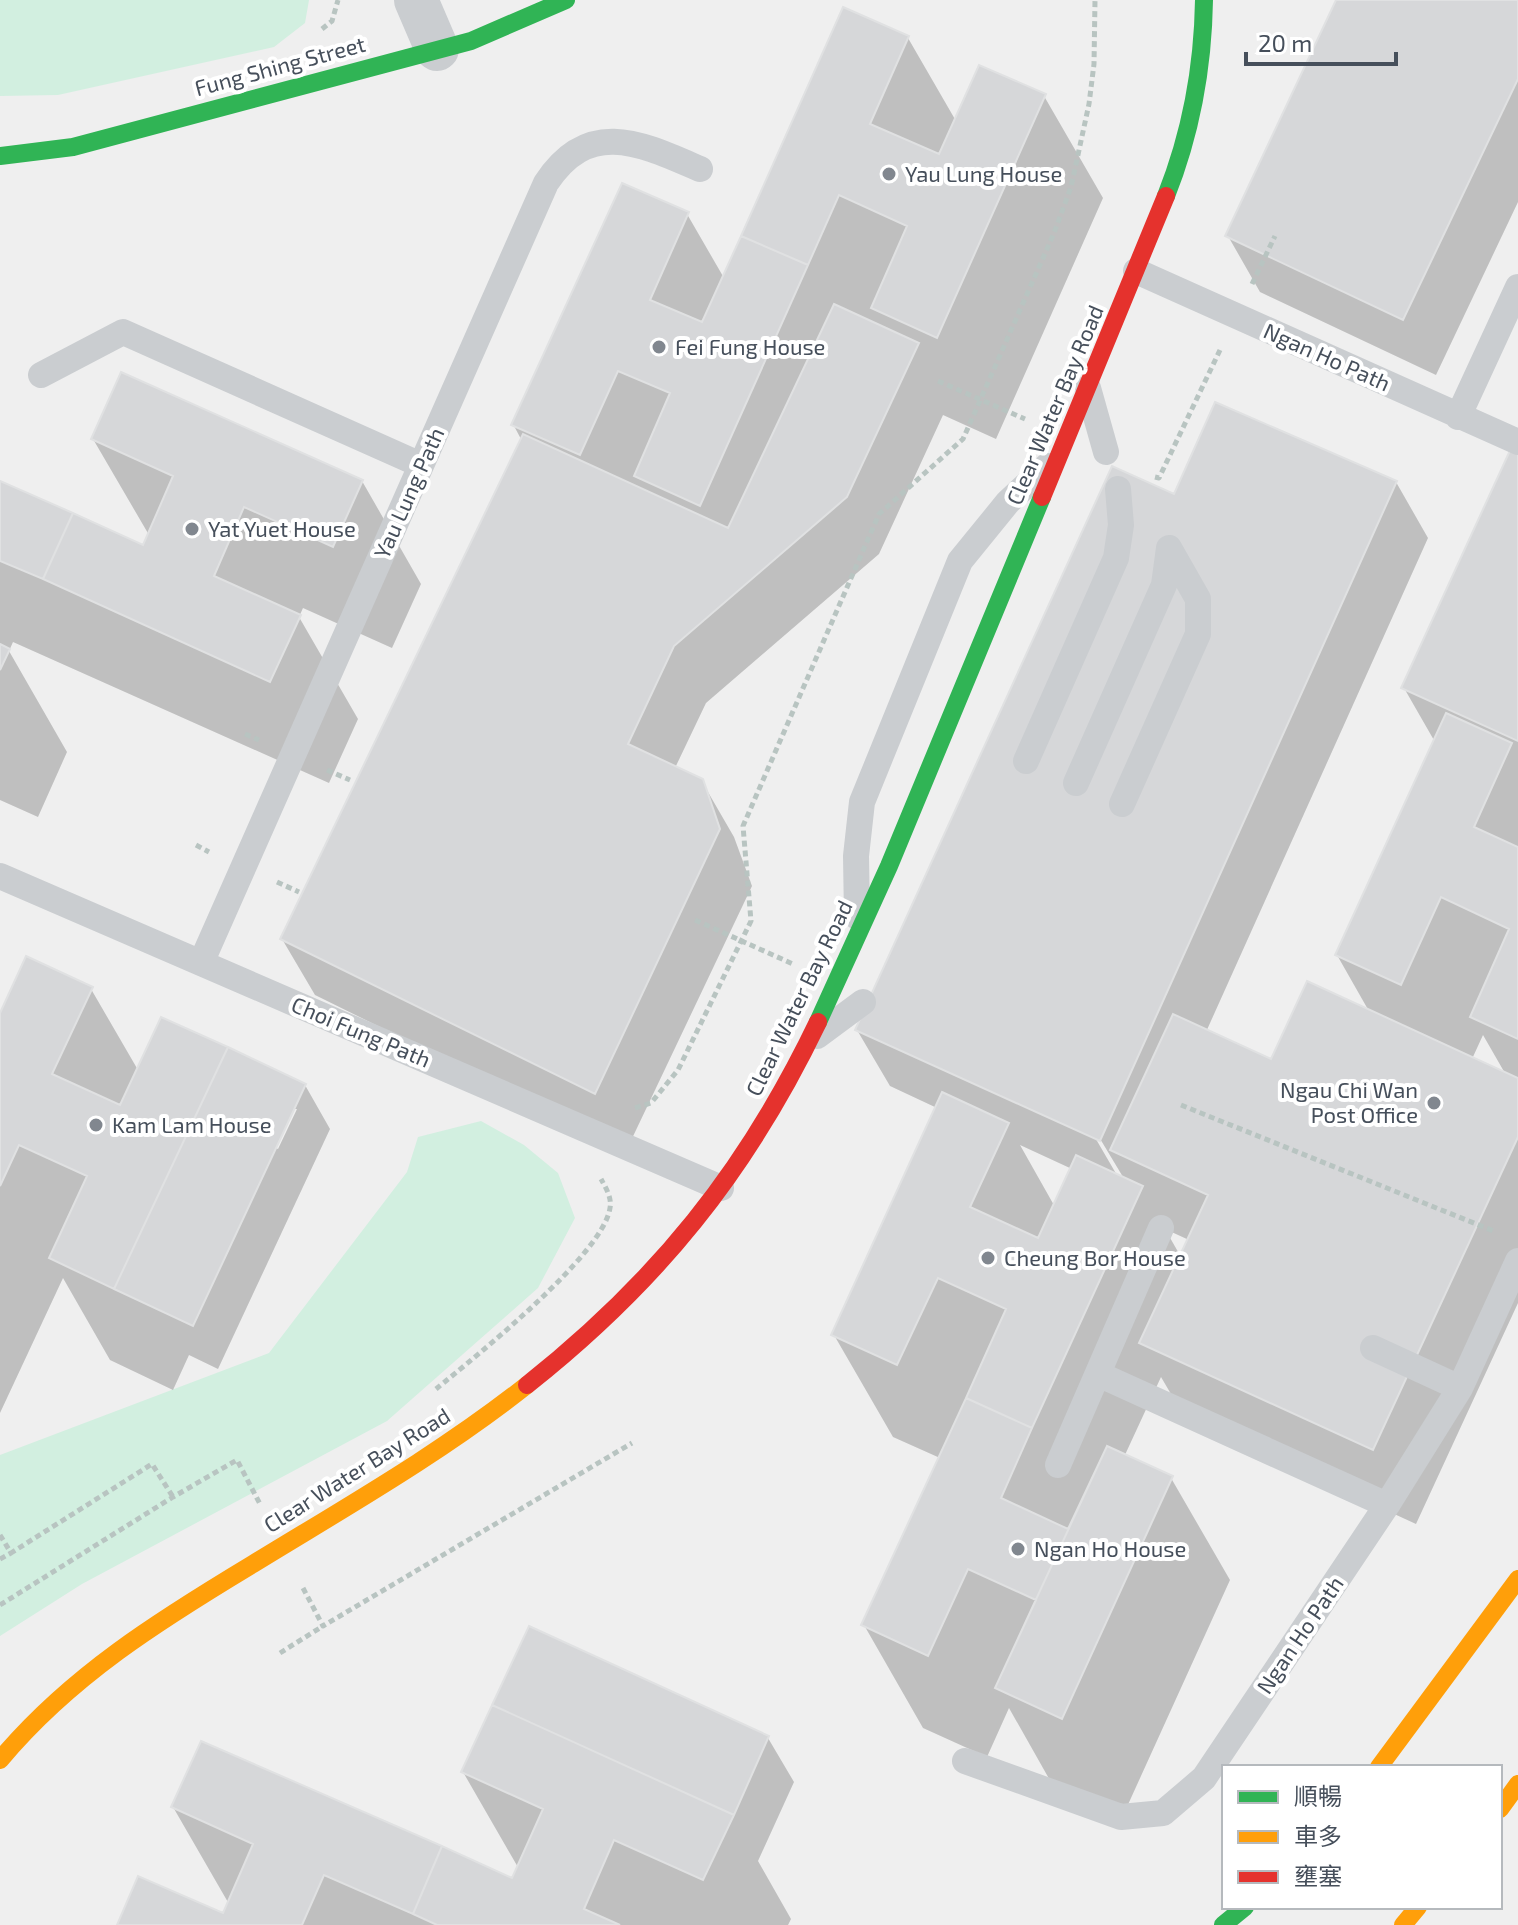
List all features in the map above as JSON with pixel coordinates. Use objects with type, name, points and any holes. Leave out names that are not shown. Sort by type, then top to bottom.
[{"type":"main road","name":"Fung Shing Street","points":[[0,156],[73,147],[471,41],[566,0]]},
{"type":"main road","points":[[1189,0],[1204,34]]},
{"type":"main road","name":"Clear Water Bay Road","points":[[0,1760],[20,1733],[78,1679],[152,1626],[431,1455],[510,1399],[592,1331],[666,1256],[721,1188],[769,1114],[809,1042],[857,937],[1136,271],[1171,183],[1194,106],[1204,34],[1204,0]]},
{"type":"main road","points":[[1380,1765],[1518,1579]]},
{"type":"main road","points":[[1492,1616],[1518,1616]]},
{"type":"main road","points":[[1502,1806],[1518,1784]]},
{"type":"main road","points":[[1223,1925],[1243,1909]]},
{"type":"main road","points":[[1403,1925],[1416,1909]]},
{"type":"street","points":[[416,0],[437,49]]},
{"type":"lane","name":"Yau Lung Path","points":[[201,963],[546,183],[566,158],[581,149],[614,140],[644,145],[700,169]]},
{"type":"lane","name":"Ngan Ho Path","points":[[1136,271],[1518,442]]},
{"type":"lane","points":[[1458,417],[1518,287]]},
{"type":"lane","points":[[41,375],[123,332],[421,465]]},
{"type":"lane","points":[[1088,388],[1106,452]]},
{"type":"lane","points":[[857,937],[856,856],[862,802],[960,561],[1008,502],[1059,455]]},
{"type":"lane","points":[[1026,761],[1116,558],[1121,525],[1118,489]]},
{"type":"lane","points":[[1076,783],[1164,585],[1169,548],[1198,599],[1198,634],[1122,804]]},
{"type":"lane","name":"Choi Fung Path","points":[[0,876],[721,1188]]},
{"type":"lane","points":[[809,1042],[863,1002]]},
{"type":"lane","points":[[1058,1465],[1161,1228]]},
{"type":"lane","name":"Ngan Ho Path","points":[[965,1761],[1121,1817],[1163,1813],[1204,1778],[1387,1505],[1460,1388],[1518,1261]]},
{"type":"lane","points":[[1373,1348],[1460,1388]]},
{"type":"lane","points":[[1098,1374],[1387,1505]]},
{"type":"path","points":[[621,1111],[651,1103],[678,1070],[751,921],[743,826],[879,514],[963,439],[1054,233],[1071,187],[1089,104],[1094,64],[1095,0]]},
{"type":"path","points":[[1181,1105],[1503,1235]]},
{"type":"path","points":[[426,1397],[520,1320],[602,1234],[611,1207],[609,1193],[598,1173]]},
{"type":"path","points":[[0,1559],[152,1464],[173,1497]]},
{"type":"path","points":[[256,1508],[269,1500]]},
{"type":"path","points":[[0,1535],[11,1553]]},
{"type":"path","points":[[280,1653],[323,1626]]},
{"type":"green space","points":[[0,0],[309,0],[305,23],[274,47],[58,95],[0,96]]},
{"type":"green space","points":[[481,1121],[524,1145],[558,1173],[575,1218],[538,1288],[387,1421],[82,1584],[0,1636],[0,1455],[269,1353],[407,1172],[418,1137]]},
{"type":"building","points":[[1336,0],[1518,0],[1518,79],[1403,320],[1225,236]]},
{"type":"building","name":"Yau Lung House","points":[[843,7],[909,36],[870,124],[939,154],[979,65],[1046,94],[937,338],[871,308],[907,226],[839,195],[808,265],[741,236]]},
{"type":"building","name":"Fei Fung House","points":[[622,183],[689,212],[650,300],[702,322],[741,236],[808,265],[700,506],[634,476],[670,393],[618,371],[580,455],[511,425]]},
{"type":"building","points":[[834,304],[919,343],[847,497],[674,646],[628,744],[703,779],[720,829],[595,1094],[280,939],[523,434],[728,528]]},
{"type":"building","name":"Yat Yuet House","points":[[121,372],[363,480],[333,547],[244,507],[214,576],[301,615],[270,682],[43,579],[73,513],[143,545],[173,476],[91,439]]},
{"type":"building","points":[[1215,402],[1397,481],[1100,1141],[855,1030],[1112,466],[1174,494]]},
{"type":"building","points":[[1518,433],[1518,741],[1401,688]]},
{"type":"building","points":[[0,481],[73,513],[43,579],[0,561]]},
{"type":"building","points":[[0,644],[10,649],[0,670]]},
{"type":"building","points":[[1446,713],[1512,743],[1474,827],[1518,847],[1518,1039],[1470,1017],[1509,929],[1441,897],[1401,985],[1335,955]]},
{"type":"building","name":"Kam Lam House","points":[[26,956],[93,987],[52,1074],[120,1105],[161,1017],[228,1047],[114,1289],[49,1258],[87,1176],[19,1145],[0,1186],[0,1013]]},
{"type":"building","points":[[1307,981],[1518,1078],[1518,1137],[1373,1450],[1139,1343],[1208,1195],[1110,1150],[1173,1014],[1271,1059]]},
{"type":"building","points":[[228,1047],[306,1084],[193,1326],[114,1289]]},
{"type":"building","name":"Cheung Bor House","points":[[942,1092],[1009,1123],[970,1207],[1038,1238],[1076,1155],[1143,1186],[1032,1428],[966,1398],[1006,1309],[938,1278],[897,1365],[831,1335]]},
{"type":"building","name":"Ngan Ho House","points":[[966,1398],[1032,1428],[1001,1498],[1068,1529],[1107,1446],[1173,1476],[1062,1719],[995,1688],[1036,1600],[968,1569],[928,1656],[861,1625]]},
{"type":"building","points":[[1107,1446],[1173,1476],[1062,1719],[995,1688]]},
{"type":"building","points":[[529,1626],[769,1736],[734,1815],[492,1705]]},
{"type":"building","points":[[492,1705],[734,1815],[703,1880],[614,1840],[584,1909],[620,1925],[437,1925],[413,1914],[442,1846],[512,1878],[543,1809],[461,1772]]},
{"type":"building","points":[[201,1741],[442,1846],[413,1914],[324,1875],[302,1925],[117,1925],[138,1876],[223,1913],[253,1844],[171,1807]]},
{"type":"traffic: fast","points":[[0,156],[73,147],[471,41],[566,0]]},
{"type":"traffic: fast","points":[[1166,196],[1194,100],[1204,0]]},
{"type":"traffic: fast","points":[[818,1022],[889,866],[1042,497]]},
{"type":"traffic: fast","points":[[1223,1925],[1243,1909]]},
{"type":"traffic: slow","points":[[0,1760],[56,1702],[151,1628],[427,1456],[527,1385]]},
{"type":"traffic: slow","points":[[1380,1765],[1518,1579]]},
{"type":"traffic: slow","points":[[1502,1806],[1518,1784]]},
{"type":"traffic: slow","points":[[1403,1925],[1416,1909]]},
{"type":"traffic: jam","points":[[1042,497],[1166,196]]},
{"type":"traffic: jam","points":[[527,1385],[617,1306],[694,1221],[729,1176],[760,1128],[818,1022]]},
{"type":"place","name":"Yau Lung House","points":[[889,174]]},
{"type":"place","name":"Fei Fung House","points":[[659,347]]},
{"type":"place","name":"Yat Yuet House","points":[[192,529]]},
{"type":"place","name":"Ngau Chi Wan Post Office","points":[[1434,1103]]},
{"type":"place","name":"Kam Lam House","points":[[96,1125]]},
{"type":"place","name":"Cheung Bor House","points":[[988,1258]]},
{"type":"place","name":"Ngan Ho House","points":[[1018,1549]]}]
